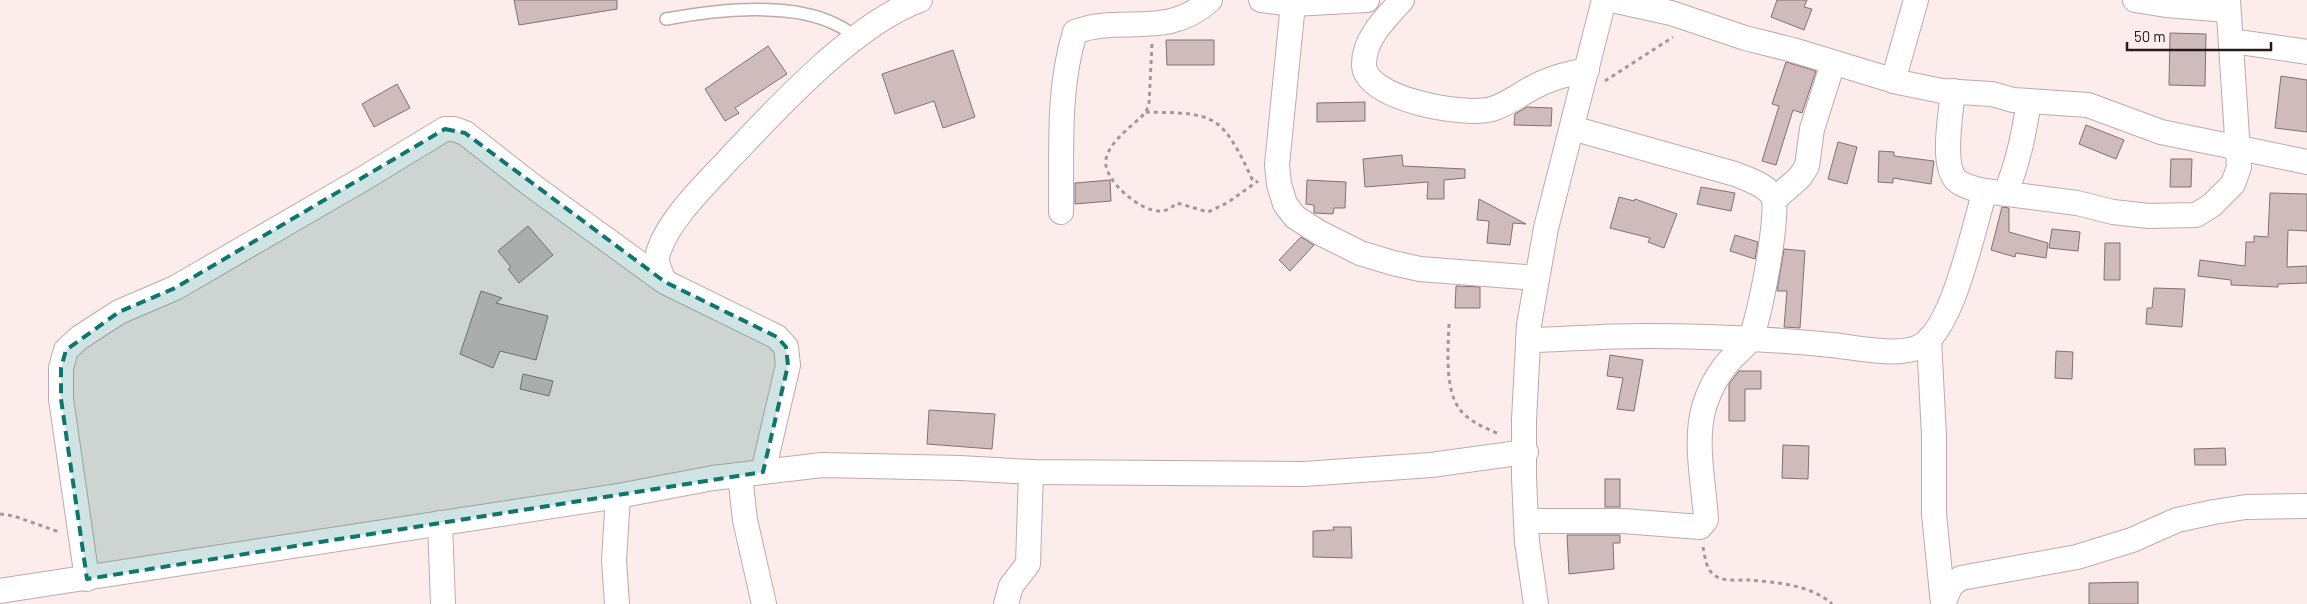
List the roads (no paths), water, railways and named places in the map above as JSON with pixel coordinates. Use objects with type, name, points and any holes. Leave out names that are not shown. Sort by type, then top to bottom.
[{"type":"street","points":[[665,282],[657,264],[659,250],[678,216],[707,183],[788,98],[856,38],[885,18],[920,0]]},
{"type":"street","points":[[1061,212],[1064,90],[1075,32],[1091,26],[1154,24],[1173,21],[1190,15],[1210,0]]},
{"type":"street","points":[[1260,0],[1293,4],[1367,0]]},
{"type":"street","points":[[1402,0],[1375,33],[1366,48],[1363,66],[1372,83],[1397,96],[1452,110],[1491,110],[1558,76],[1587,70]]},
{"type":"street","points":[[1536,604],[1527,542],[1524,478],[1528,340],[1546,228],[1604,0]]},
{"type":"street","points":[[1612,0],[1642,5],[1744,38],[1793,50],[1893,81],[1953,92],[1982,93],[2014,100],[2088,105],[2161,132],[2307,162]]},
{"type":"street","points":[[1893,81],[1916,0]]},
{"type":"street","points":[[1953,92],[1949,134],[1951,171],[1958,182],[1970,188],[2077,203],[2113,212],[2149,216],[2196,215],[2212,206],[2233,184],[2239,166],[2240,148],[2228,5],[2135,0]]},
{"type":"street","points":[[1293,4],[1277,168],[1279,184],[1285,204],[1295,217],[1320,233],[1360,253],[1393,263],[1420,269],[1537,278]]},
{"type":"street","points":[[2232,41],[2307,52]]},
{"type":"street","points":[[1774,200],[1800,177],[1807,166],[1812,129],[1833,63]]},
{"type":"street","points":[[1528,340],[1646,336],[1750,339],[1908,351],[1923,345],[1934,334],[1953,294],[1995,192],[2014,174],[2023,140],[2029,101]]},
{"type":"street","points":[[1526,521],[1623,521],[1700,527],[1706,520],[1700,424],[1713,383],[1722,369],[1750,339],[1767,265],[1774,217],[1774,200],[1769,192],[1735,174],[1572,128]]},
{"type":"street","points":[[87,579],[61,399],[61,368],[66,350],[79,338],[119,312],[183,283],[445,129],[454,129],[465,133],[534,187],[665,282],[776,337],[786,347],[788,366],[763,472]]},
{"type":"street","points":[[1929,339],[1934,436],[1934,514],[1943,604]]},
{"type":"street","points":[[0,592],[618,496],[740,475],[822,465],[960,468],[1031,472],[1304,474],[1431,465],[1525,447]]},
{"type":"street","points":[[1006,604],[1011,586],[1028,564],[1031,472]]},
{"type":"street","points":[[740,475],[744,520],[764,604]]},
{"type":"street","points":[[617,604],[614,560],[618,496]]},
{"type":"street","points":[[1943,604],[1951,585],[1962,578],[1980,573],[2077,557],[2132,540],[2178,520],[2246,507],[2307,506]]},
{"type":"street","points":[[440,523],[443,604]]},
{"type":"lane","points":[[666,19],[707,12],[750,10],[799,12],[836,24],[856,38]]}]
